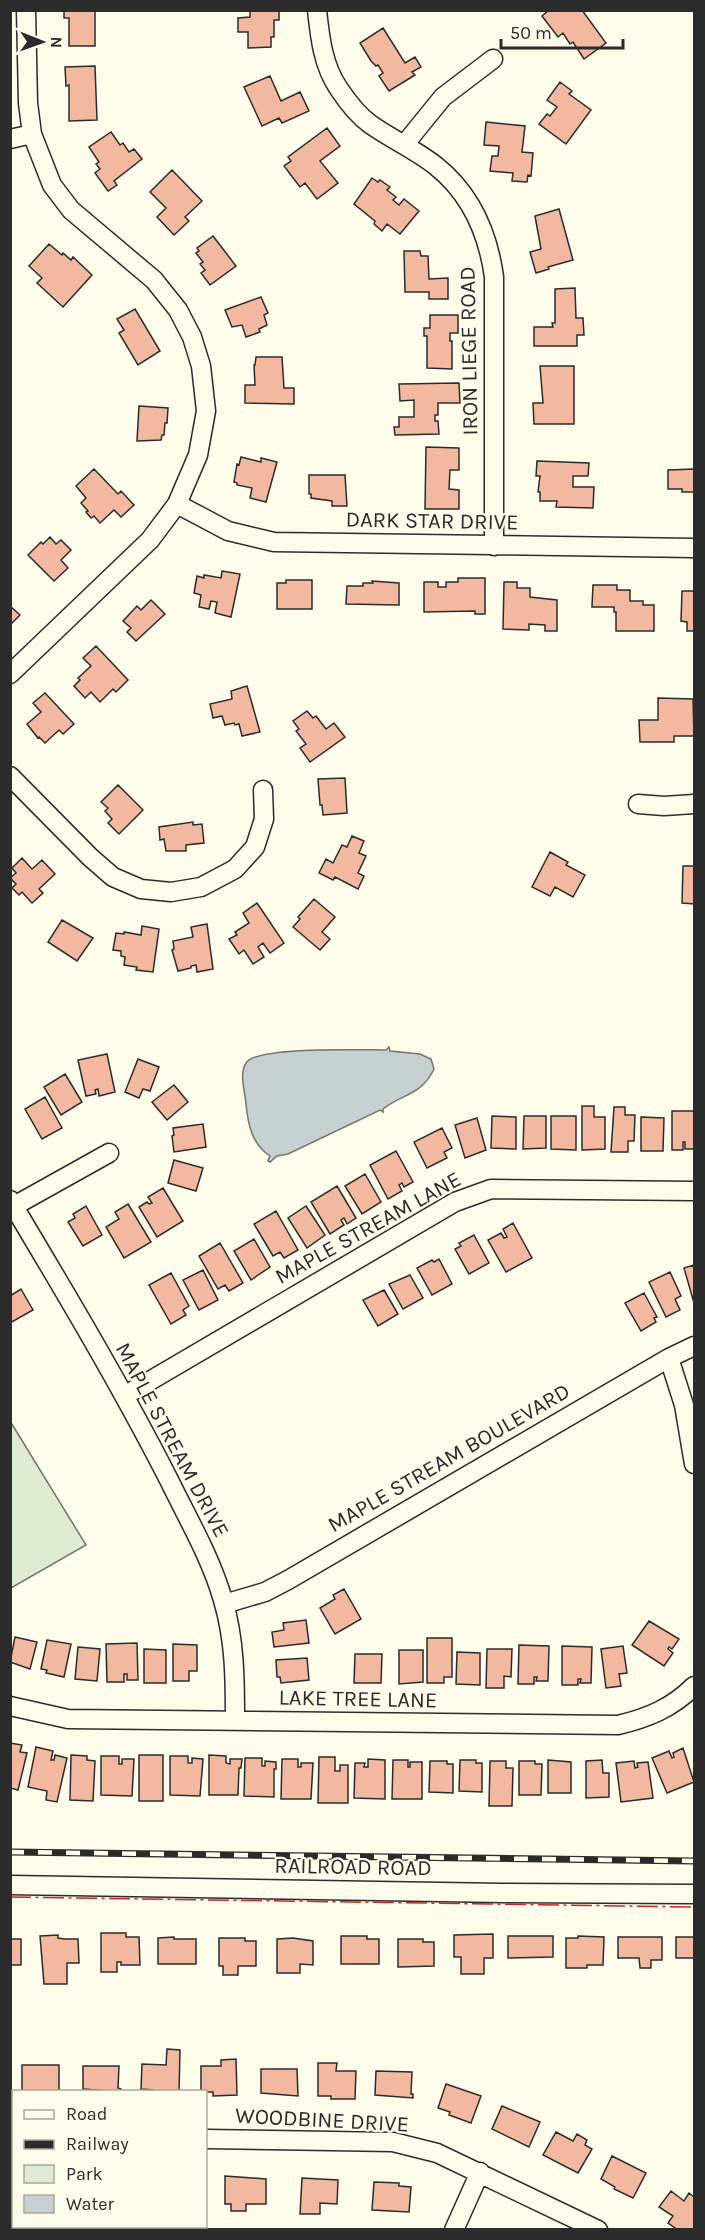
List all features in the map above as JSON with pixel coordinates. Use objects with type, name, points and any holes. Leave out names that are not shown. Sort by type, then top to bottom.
[{"type":"street","points":[[10,674],[150,540],[177,504],[198,456],[206,411],[201,366],[192,336],[178,310],[154,280],[71,210],[52,185],[32,134],[28,104],[26,10]]},
{"type":"street","name":"IRON LIEGE ROAD","points":[[317,10],[322,54],[338,88],[368,123],[435,165],[458,186],[479,218],[491,254],[494,277],[494,546]]},
{"type":"street","points":[[404,145],[443,97],[493,59]]},
{"type":"street","points":[[10,139],[32,134]]},
{"type":"street","name":"DARK STAR DRIVE","points":[[177,504],[228,531],[274,542],[694,549]]},
{"type":"street","points":[[10,776],[90,857],[113,877],[141,889],[171,892],[201,887],[235,869],[255,847],[264,819],[263,790]]},
{"type":"street","points":[[638,804],[664,806],[694,804]]},
{"type":"street","points":[[12,1203],[109,1153]]},
{"type":"street","name":"MAPLE STREAM LANE","points":[[124,1396],[455,1202],[491,1189],[694,1191]]},
{"type":"street","name":"MAPLE STREAM DRIVE","points":[[12,1203],[124,1396],[196,1534],[214,1574],[224,1604],[234,1655],[235,1721]]},
{"type":"street","name":"MAPLE STREAM BOULEVARD","points":[[224,1604],[265,1592],[288,1580],[669,1358],[694,1347]]},
{"type":"street","points":[[669,1358],[684,1405],[694,1464]]},
{"type":"street","name":"LAKE TREE LANE","points":[[10,1706],[68,1719],[618,1725],[647,1718],[670,1707],[694,1686]]},
{"type":"street","name":"RAILROAD ROAD","points":[[10,1885],[694,1894]]},
{"type":"street","name":"WOODBINE DRIVE","points":[[207,2139],[393,2142],[437,2152],[598,2229]]},
{"type":"street","points":[[454,2229],[480,2172]]},
{"type":"green space","points":[[10,1421],[86,1545],[11,1588],[10,1588]]},
{"type":"water","points":[[389,1047],[390,1051],[420,1054],[431,1059],[434,1069],[429,1078],[417,1089],[383,1109],[383,1112],[380,1110],[288,1154],[268,1161],[270,1156],[255,1140],[248,1119],[243,1078],[246,1063],[254,1058],[289,1051],[386,1050]]},
{"type":"building","points":[[64,10],[95,10],[95,46],[69,46],[69,18],[64,18]]},
{"type":"building","points":[[250,10],[279,10],[279,20],[274,20],[274,37],[271,37],[271,47],[248,48],[248,32],[238,32],[238,18],[250,17]]},
{"type":"building","points":[[549,10],[582,10],[606,43],[584,59],[573,42],[570,44],[563,33],[558,37],[542,16]]},
{"type":"building","points":[[383,28],[405,63],[415,57],[421,67],[412,72],[415,75],[389,91],[379,76],[383,73],[378,65],[376,66],[371,61],[360,43]]},
{"type":"building","points":[[95,66],[97,120],[69,121],[69,85],[66,86],[65,67]]},
{"type":"building","points":[[270,76],[281,101],[300,92],[309,111],[282,123],[279,118],[262,126],[244,87]]},
{"type":"building","points":[[560,82],[572,91],[569,94],[591,110],[566,144],[539,124],[557,107],[547,100]]},
{"type":"building","points":[[486,122],[525,126],[522,152],[533,153],[531,176],[528,175],[527,182],[512,181],[513,173],[490,171],[492,156],[498,156],[499,146],[484,145]]},
{"type":"building","points":[[327,128],[340,146],[320,161],[338,183],[317,199],[305,183],[300,187],[284,166],[291,161],[288,157]]},
{"type":"building","points":[[111,132],[120,145],[123,143],[129,152],[134,149],[142,159],[114,181],[117,185],[108,191],[95,173],[100,169],[96,164],[99,162],[89,147]]},
{"type":"building","points":[[172,170],[202,201],[185,217],[189,221],[174,235],[157,217],[166,208],[150,192]]},
{"type":"building","points":[[372,178],[390,187],[387,190],[396,197],[393,200],[399,205],[404,199],[419,211],[400,234],[387,224],[382,231],[374,224],[375,221],[354,204]]},
{"type":"building","points":[[559,209],[573,260],[536,273],[530,252],[541,249],[535,216]]},
{"type":"building","points":[[213,236],[236,266],[210,285],[201,273],[205,270],[200,264],[203,262],[196,253],[199,251],[197,248]]},
{"type":"building","points":[[49,244],[71,260],[73,257],[92,275],[63,307],[37,283],[42,278],[29,266]]},
{"type":"building","points":[[404,251],[420,251],[421,256],[428,256],[429,279],[448,278],[448,299],[429,299],[429,292],[405,292]]},
{"type":"building","points":[[575,288],[576,318],[583,318],[584,335],[577,335],[577,346],[534,346],[534,327],[553,327],[552,323],[555,323],[555,289]]},
{"type":"building","points":[[261,297],[268,313],[264,315],[267,325],[259,329],[260,332],[246,337],[242,325],[232,327],[225,310]]},
{"type":"building","points":[[135,309],[160,351],[138,365],[119,333],[124,330],[117,319]]},
{"type":"building","points":[[430,315],[458,315],[458,333],[450,333],[452,369],[427,368],[427,336],[424,336],[424,328],[430,328]]},
{"type":"building","points":[[256,357],[282,357],[284,388],[294,388],[294,404],[245,403],[245,385],[255,385]]},
{"type":"building","points":[[540,366],[574,366],[574,424],[534,424],[533,403],[543,403]]},
{"type":"building","points":[[459,383],[460,403],[438,403],[438,415],[435,415],[435,421],[438,421],[439,434],[395,435],[394,427],[399,427],[399,417],[414,417],[414,400],[400,401],[399,384]]},
{"type":"building","points":[[139,406],[168,408],[167,423],[165,423],[161,440],[137,441]]},
{"type":"building","points":[[426,447],[459,448],[459,470],[450,470],[449,489],[459,490],[459,509],[425,509]]},
{"type":"building","points":[[241,457],[261,462],[261,458],[277,462],[266,502],[250,498],[252,488],[237,485],[234,482],[237,464],[239,465]]},
{"type":"building","points":[[537,461],[589,463],[588,476],[573,476],[573,487],[594,487],[593,508],[556,507],[557,501],[540,501],[540,492],[538,492],[540,476],[536,476]]},
{"type":"building","points":[[94,469],[118,494],[121,491],[134,505],[121,517],[114,510],[100,523],[86,512],[88,511],[81,503],[86,498],[76,486]]},
{"type":"building","points":[[694,469],[694,492],[668,489],[668,470]]},
{"type":"building","points":[[309,475],[345,475],[347,506],[332,506],[332,501],[311,498]]},
{"type":"building","points":[[50,537],[56,544],[61,540],[71,550],[61,560],[68,568],[54,581],[28,555],[41,542],[43,544]]},
{"type":"building","points":[[222,571],[240,574],[231,617],[215,613],[217,602],[211,601],[209,609],[199,607],[201,595],[194,593],[197,576],[221,578]]},
{"type":"building","points":[[458,578],[485,578],[485,614],[475,614],[475,611],[424,612],[424,582],[438,582],[438,587],[446,587],[446,582],[458,582]]},
{"type":"building","points":[[286,580],[312,580],[312,609],[277,609],[277,583],[286,583]]},
{"type":"building","points":[[372,581],[399,583],[399,605],[346,604],[347,586],[363,586],[363,583],[373,583]]},
{"type":"building","points":[[504,582],[517,582],[517,588],[530,588],[530,597],[557,600],[557,631],[545,631],[545,625],[529,624],[529,630],[503,629]]},
{"type":"building","points":[[593,585],[617,585],[617,590],[630,590],[630,601],[643,601],[643,605],[654,605],[654,631],[616,631],[614,607],[592,607]]},
{"type":"building","points":[[682,591],[694,591],[694,631],[687,631],[687,622],[681,621]]},
{"type":"building","points":[[151,600],[165,614],[136,641],[127,632],[131,628],[123,621],[137,606],[141,610]]},
{"type":"building","points":[[10,606],[20,615],[10,625]]},
{"type":"building","points":[[96,646],[128,680],[116,692],[113,689],[100,702],[91,692],[85,698],[74,686],[80,680],[78,678],[91,666],[83,658]]},
{"type":"building","points":[[247,686],[260,732],[242,736],[239,724],[225,725],[222,716],[213,718],[210,704],[232,699],[231,691]]},
{"type":"building","points":[[45,693],[74,724],[63,734],[59,730],[45,743],[27,724],[41,712],[33,703]]},
{"type":"building","points":[[658,698],[693,699],[694,736],[674,736],[674,742],[640,742],[639,720],[658,720]]},
{"type":"building","points":[[307,711],[313,718],[316,716],[326,729],[334,723],[345,737],[310,762],[300,748],[306,744],[296,731],[299,729],[293,721]]},
{"type":"building","points":[[345,778],[347,813],[323,815],[318,779]]},
{"type":"building","points":[[118,785],[143,810],[119,834],[108,823],[112,819],[105,811],[108,808],[101,802]]},
{"type":"building","points":[[193,822],[193,825],[202,824],[204,843],[186,845],[186,851],[166,851],[164,839],[160,840],[159,827]]},
{"type":"building","points":[[352,836],[364,841],[359,853],[366,856],[358,873],[364,876],[358,889],[335,877],[333,880],[319,873],[326,859],[333,863],[342,845],[347,847]]},
{"type":"building","points":[[550,852],[568,862],[566,865],[585,875],[573,897],[555,887],[550,896],[532,887]]},
{"type":"building","points":[[22,858],[32,869],[42,860],[55,874],[39,889],[43,893],[32,903],[22,892],[19,895],[12,888],[16,884],[10,878],[16,873],[12,868]]},
{"type":"building","points":[[683,866],[694,866],[694,904],[682,903]]},
{"type":"building","points":[[314,899],[335,917],[322,932],[330,939],[320,950],[293,927],[300,919],[298,917]]},
{"type":"building","points":[[257,903],[284,943],[270,953],[263,943],[258,947],[264,957],[253,964],[244,950],[239,954],[229,939],[237,935],[235,932],[249,923],[243,913]]},
{"type":"building","points":[[62,920],[93,938],[77,961],[48,942]]},
{"type":"building","points":[[207,924],[213,969],[197,972],[196,965],[178,971],[172,950],[174,949],[173,941],[193,937],[191,927]]},
{"type":"building","points":[[142,926],[159,929],[153,972],[136,970],[137,967],[124,965],[125,957],[121,956],[121,951],[113,950],[116,933],[141,935]]},
{"type":"building","points":[[107,1054],[115,1092],[99,1096],[98,1089],[95,1090],[96,1094],[86,1096],[78,1060]]},
{"type":"building","points":[[138,1059],[159,1067],[150,1091],[143,1089],[139,1098],[125,1092]]},
{"type":"building","points":[[65,1074],[82,1102],[61,1115],[44,1087]]},
{"type":"building","points":[[174,1085],[188,1102],[167,1120],[152,1102]]},
{"type":"building","points":[[45,1097],[62,1128],[42,1139],[25,1109]]},
{"type":"building","points":[[582,1106],[594,1106],[594,1117],[605,1117],[605,1149],[582,1150]]},
{"type":"building","points":[[614,1107],[625,1107],[625,1115],[635,1115],[634,1141],[628,1141],[628,1152],[611,1152]]},
{"type":"building","points":[[672,1111],[694,1111],[694,1149],[685,1149],[685,1142],[683,1142],[683,1150],[672,1150]]},
{"type":"building","points":[[492,1116],[516,1117],[516,1149],[491,1148]]},
{"type":"building","points":[[524,1116],[546,1116],[546,1148],[523,1149]]},
{"type":"building","points":[[551,1116],[576,1116],[576,1150],[551,1149]]},
{"type":"building","points":[[641,1117],[664,1118],[663,1151],[641,1151]]},
{"type":"building","points":[[477,1118],[486,1150],[465,1158],[455,1125]]},
{"type":"building","points":[[203,1124],[206,1147],[174,1152],[173,1128]]},
{"type":"building","points":[[442,1128],[452,1148],[444,1152],[447,1158],[427,1168],[414,1142]]},
{"type":"building","points":[[396,1151],[413,1182],[404,1187],[402,1183],[399,1185],[402,1191],[388,1199],[370,1165]]},
{"type":"building","points":[[174,1160],[203,1168],[196,1191],[168,1183]]},
{"type":"building","points":[[365,1174],[381,1202],[362,1214],[345,1186]]},
{"type":"building","points":[[337,1186],[356,1218],[347,1224],[344,1218],[341,1220],[344,1225],[330,1234],[311,1202]]},
{"type":"building","points":[[163,1188],[183,1221],[157,1237],[139,1207],[147,1202],[152,1203],[148,1197]]},
{"type":"building","points":[[128,1204],[151,1242],[124,1258],[106,1227],[119,1219],[115,1212]]},
{"type":"building","points":[[86,1206],[102,1235],[83,1246],[68,1222],[75,1218],[73,1214]]},
{"type":"building","points":[[306,1206],[325,1235],[307,1248],[288,1218]]},
{"type":"building","points":[[276,1211],[298,1250],[284,1258],[280,1252],[273,1256],[254,1224]]},
{"type":"building","points":[[513,1223],[532,1258],[506,1272],[488,1240],[501,1233],[504,1238],[507,1237],[503,1229]]},
{"type":"building","points":[[474,1235],[489,1263],[469,1274],[455,1249],[461,1246],[459,1243]]},
{"type":"building","points":[[254,1239],[270,1267],[251,1280],[234,1251]]},
{"type":"building","points":[[220,1243],[243,1283],[229,1291],[225,1285],[218,1289],[199,1256]]},
{"type":"building","points":[[439,1259],[452,1284],[432,1295],[417,1268]]},
{"type":"building","points":[[694,1265],[694,1303],[684,1268]]},
{"type":"building","points":[[203,1270],[218,1300],[199,1310],[183,1280]]},
{"type":"building","points":[[670,1272],[681,1296],[675,1299],[680,1310],[666,1317],[649,1282]]},
{"type":"building","points":[[171,1273],[189,1306],[183,1310],[186,1315],[171,1324],[149,1285]]},
{"type":"building","points":[[410,1275],[423,1298],[403,1309],[389,1284]]},
{"type":"building","points":[[21,1289],[33,1310],[10,1323],[10,1296]]},
{"type":"building","points":[[384,1290],[398,1314],[378,1326],[363,1300]]},
{"type":"building","points":[[644,1293],[657,1317],[654,1318],[656,1322],[641,1331],[625,1303]]},
{"type":"building","points":[[344,1589],[361,1619],[335,1634],[320,1608],[335,1599],[333,1595]]},
{"type":"building","points":[[306,1620],[309,1643],[274,1647],[272,1632],[284,1630],[283,1623]]},
{"type":"building","points":[[649,1621],[679,1639],[672,1649],[669,1647],[668,1649],[673,1653],[664,1666],[632,1645]]},
{"type":"building","points":[[15,1637],[37,1642],[30,1669],[10,1662]]},
{"type":"building","points":[[427,1638],[452,1638],[452,1677],[444,1677],[444,1683],[427,1683]]},
{"type":"building","points":[[47,1640],[71,1644],[64,1677],[46,1673],[47,1670],[41,1669]]},
{"type":"building","points":[[137,1643],[138,1680],[127,1680],[127,1674],[124,1674],[124,1682],[107,1682],[106,1644]]},
{"type":"building","points":[[173,1644],[197,1645],[197,1671],[189,1671],[189,1681],[173,1681]]},
{"type":"building","points":[[519,1645],[549,1646],[548,1681],[536,1681],[537,1677],[534,1677],[534,1684],[518,1684]]},
{"type":"building","points":[[562,1646],[592,1647],[591,1683],[580,1683],[581,1679],[578,1679],[578,1685],[562,1685]]},
{"type":"building","points":[[623,1646],[627,1673],[619,1674],[621,1686],[606,1688],[601,1649]]},
{"type":"building","points":[[78,1647],[100,1649],[97,1681],[75,1679]]},
{"type":"building","points":[[144,1649],[166,1650],[166,1683],[144,1683]]},
{"type":"building","points":[[487,1649],[512,1649],[511,1677],[504,1676],[504,1688],[486,1688]]},
{"type":"building","points":[[399,1650],[423,1650],[423,1682],[399,1684]]},
{"type":"building","points":[[457,1652],[480,1653],[480,1685],[456,1684]]},
{"type":"building","points":[[355,1654],[382,1654],[381,1683],[354,1683]]},
{"type":"building","points":[[307,1658],[309,1680],[281,1683],[280,1677],[277,1677],[276,1660]]},
{"type":"building","points":[[10,1743],[22,1745],[20,1752],[27,1753],[18,1790],[10,1788]]},
{"type":"building","points":[[36,1747],[53,1751],[51,1760],[54,1760],[55,1755],[67,1758],[57,1802],[46,1800],[47,1791],[28,1787]]},
{"type":"building","points":[[683,1748],[694,1782],[667,1793],[652,1758],[669,1751],[672,1758],[673,1753]]},
{"type":"building","points":[[71,1755],[87,1756],[87,1760],[95,1761],[93,1801],[70,1800]]},
{"type":"building","points":[[139,1755],[163,1755],[163,1801],[139,1801]]},
{"type":"building","points":[[209,1755],[226,1756],[226,1763],[230,1764],[230,1759],[242,1759],[241,1768],[239,1768],[238,1795],[209,1795]]},
{"type":"building","points":[[101,1756],[119,1756],[119,1764],[122,1764],[122,1759],[134,1759],[132,1796],[101,1795]]},
{"type":"building","points":[[170,1756],[188,1756],[188,1763],[192,1763],[192,1758],[203,1759],[200,1796],[170,1795]]},
{"type":"building","points":[[319,1757],[335,1757],[335,1771],[340,1771],[340,1765],[348,1765],[348,1803],[318,1803]]},
{"type":"building","points":[[245,1758],[262,1758],[262,1766],[265,1766],[265,1761],[276,1762],[274,1797],[244,1796]]},
{"type":"building","points":[[282,1759],[298,1759],[298,1767],[301,1767],[301,1763],[313,1763],[311,1799],[281,1799]]},
{"type":"building","points":[[368,1759],[385,1760],[385,1799],[354,1798],[355,1763],[365,1763],[364,1767],[368,1767]]},
{"type":"building","points":[[393,1760],[408,1760],[408,1767],[410,1767],[410,1762],[422,1762],[422,1799],[392,1799]]},
{"type":"building","points":[[460,1760],[476,1760],[476,1763],[482,1763],[482,1792],[459,1791]]},
{"type":"building","points":[[548,1760],[571,1762],[571,1793],[548,1793]]},
{"type":"building","points":[[602,1760],[603,1773],[609,1773],[609,1797],[586,1798],[586,1761]]},
{"type":"building","points":[[430,1761],[447,1761],[447,1764],[453,1764],[453,1793],[429,1792]]},
{"type":"building","points":[[490,1761],[506,1761],[506,1768],[513,1768],[512,1806],[489,1806]]},
{"type":"building","points":[[519,1761],[535,1761],[535,1764],[542,1764],[541,1795],[519,1795]]},
{"type":"building","points":[[634,1761],[635,1768],[638,1767],[637,1763],[648,1762],[653,1798],[621,1802],[616,1763]]},
{"type":"building","points":[[101,1933],[126,1933],[126,1937],[139,1937],[140,1965],[121,1965],[121,1962],[117,1962],[117,1972],[101,1972]]},
{"type":"building","points":[[493,1934],[493,1958],[484,1958],[484,1974],[461,1974],[461,1957],[454,1957],[454,1935]]},
{"type":"building","points":[[58,1935],[58,1938],[78,1939],[79,1963],[67,1963],[67,1984],[44,1984],[40,1936]]},
{"type":"building","points":[[341,1936],[367,1936],[367,1939],[379,1939],[379,1964],[341,1964]]},
{"type":"building","points":[[508,1936],[553,1936],[553,1957],[508,1958]]},
{"type":"building","points":[[578,1936],[604,1937],[603,1965],[566,1968],[566,1938],[578,1938]]},
{"type":"building","points":[[174,1937],[174,1939],[196,1939],[196,1964],[158,1964],[158,1938]]},
{"type":"building","points":[[618,1937],[662,1937],[662,1960],[651,1960],[651,1968],[640,1968],[639,1958],[618,1958]]},
{"type":"building","points":[[676,1937],[694,1937],[694,1958],[676,1958]]},
{"type":"building","points":[[219,1938],[245,1938],[245,1941],[256,1941],[256,1966],[238,1966],[238,1975],[223,1975],[223,1966],[219,1966]]},
{"type":"building","points":[[293,1938],[313,1941],[313,1965],[300,1964],[300,1973],[277,1973],[277,1939]]},
{"type":"building","points":[[10,1939],[21,1939],[21,1965],[10,1965]]},
{"type":"building","points":[[398,1939],[423,1939],[423,1942],[434,1942],[434,1966],[398,1967]]},
{"type":"building","points":[[167,2049],[180,2050],[179,2090],[141,2089],[142,2064],[166,2065]]},
{"type":"building","points":[[236,2059],[237,2095],[213,2096],[213,2092],[201,2090],[201,2066],[221,2066],[221,2060]]},
{"type":"building","points":[[318,2063],[337,2063],[336,2071],[356,2071],[355,2099],[331,2099],[331,2096],[318,2096]]},
{"type":"building","points":[[22,2065],[59,2065],[59,2090],[22,2090]]},
{"type":"building","points":[[83,2066],[119,2066],[118,2088],[121,2090],[83,2089]]},
{"type":"building","points":[[261,2069],[297,2069],[298,2096],[261,2093]]},
{"type":"building","points":[[376,2071],[412,2072],[411,2094],[413,2098],[375,2095]]},
{"type":"building","points":[[446,2084],[481,2096],[471,2123],[449,2115],[450,2112],[438,2108]]},
{"type":"building","points":[[502,2106],[540,2122],[529,2147],[492,2129]]},
{"type":"building","points":[[556,2132],[573,2141],[577,2134],[587,2140],[585,2145],[592,2149],[578,2173],[543,2155]]},
{"type":"building","points":[[612,2156],[646,2173],[633,2198],[614,2189],[615,2187],[601,2179]]},
{"type":"building","points":[[225,2176],[266,2179],[266,2204],[246,2204],[246,2211],[231,2211],[231,2204],[225,2204]]},
{"type":"building","points":[[302,2178],[338,2180],[337,2204],[320,2203],[320,2214],[300,2214]]},
{"type":"building","points":[[374,2182],[399,2183],[399,2186],[411,2187],[409,2212],[372,2210]]},
{"type":"building","points":[[671,2191],[684,2201],[689,2193],[694,2197],[694,2230],[678,2230],[668,2223],[673,2216],[659,2207]]},
{"type":"railway","points":[[10,1852],[694,1861]]},
{"type":"power","points":[[10,1897],[694,1907]]}]
